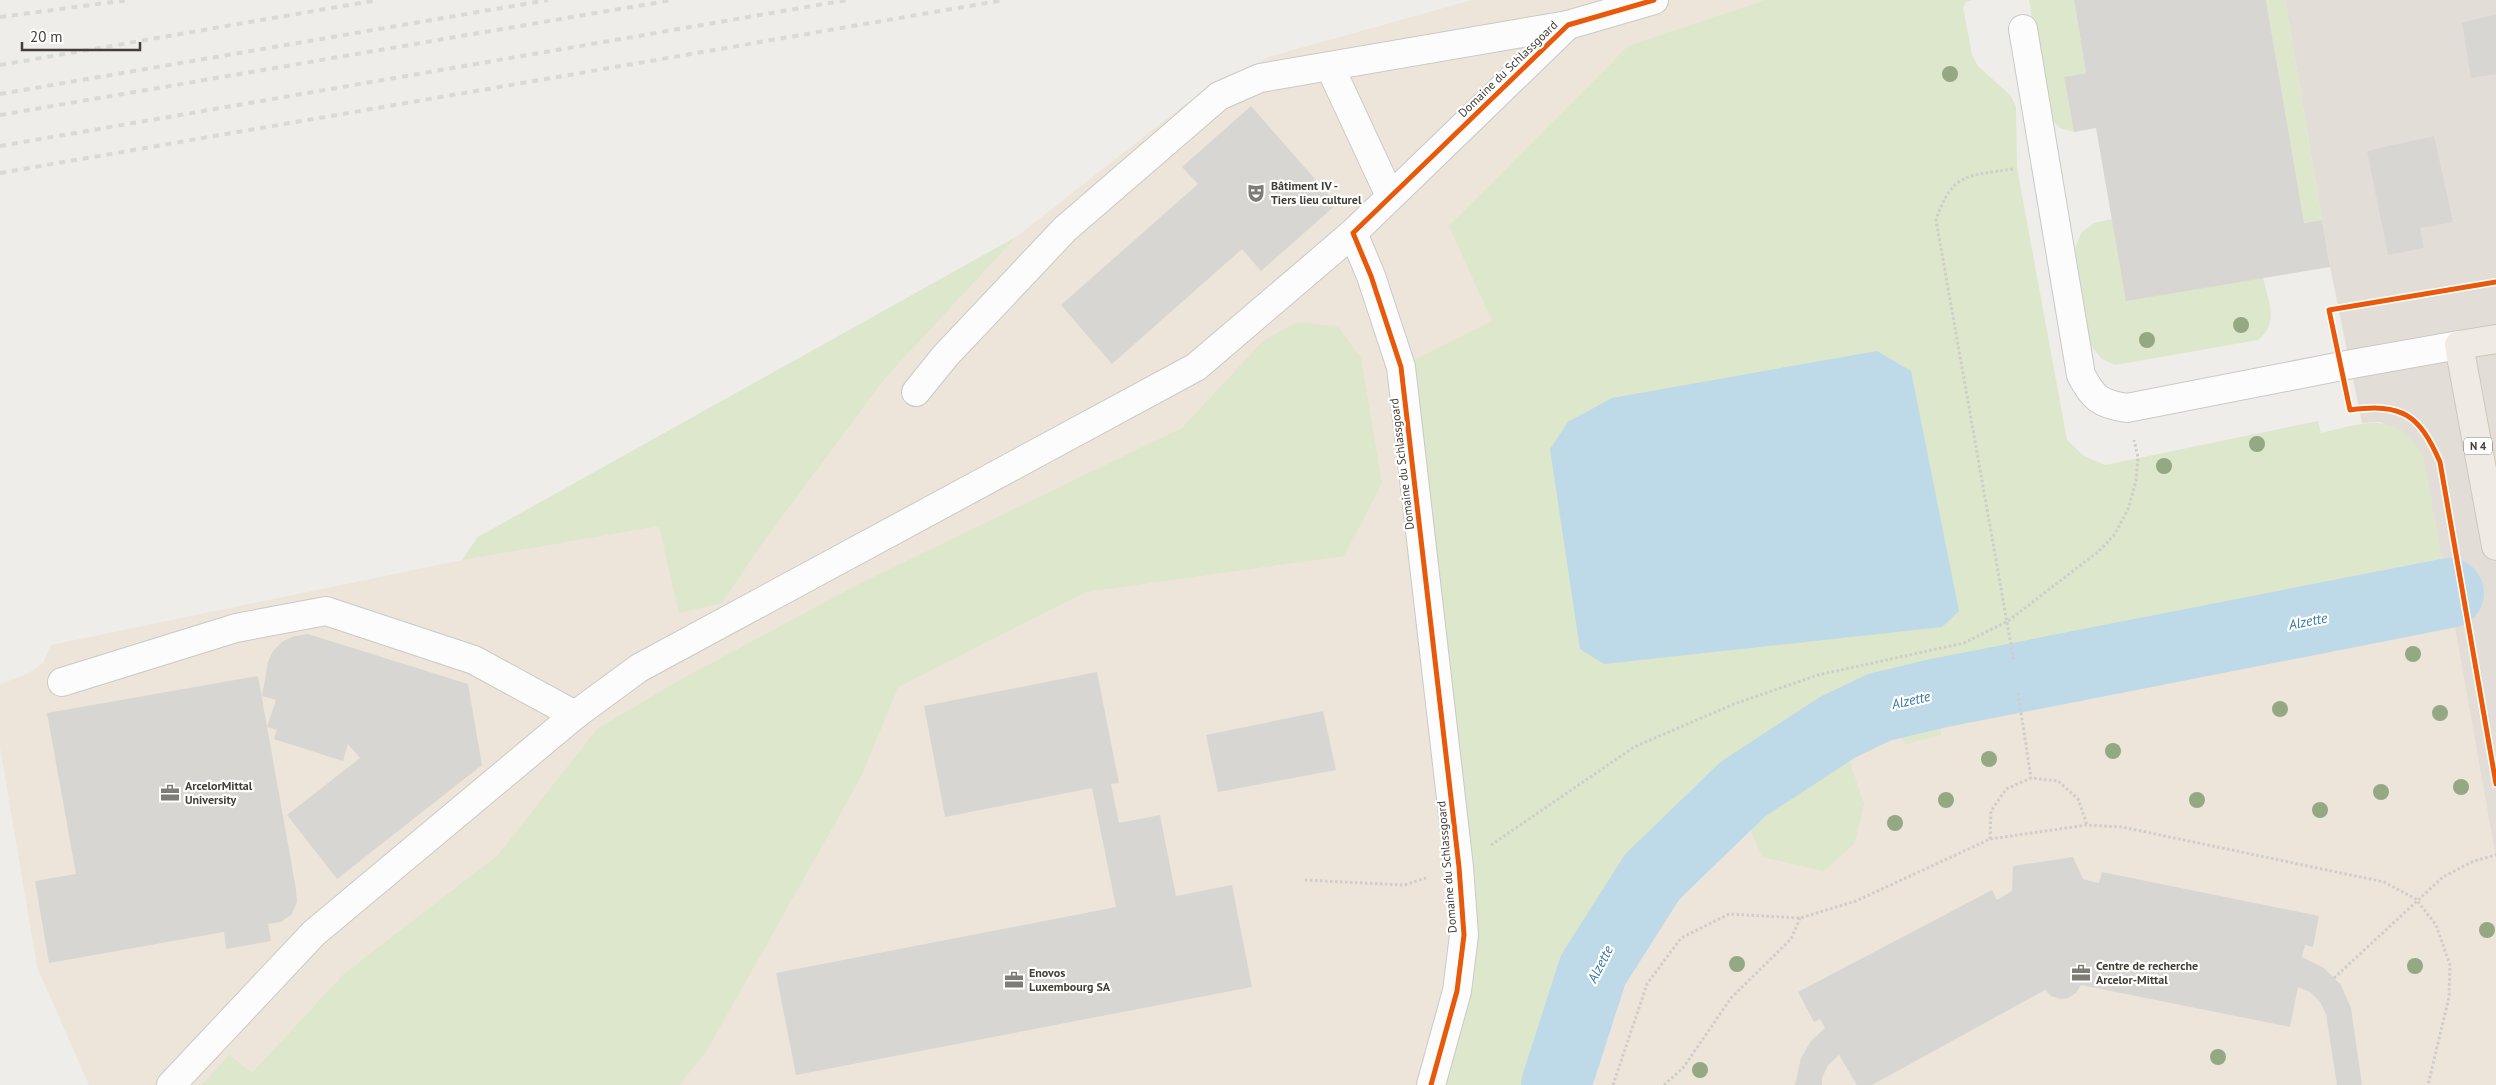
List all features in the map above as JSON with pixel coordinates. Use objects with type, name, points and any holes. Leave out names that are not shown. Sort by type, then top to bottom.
[{"type":"main road","points":[[2459,346],[2496,339]]},
{"type":"main road","name":"N 4","points":[[2459,346],[2496,546]]},
{"type":"street","name":"Domaine du Schlassgoard","points":[[1431,1085],[1457,991],[1464,935],[1459,867],[1401,367],[1371,276],[1352,233],[1568,25],[1654,0]]},
{"type":"street","points":[[916,392],[946,356],[1065,229],[1219,96],[1260,78],[1568,25]]},
{"type":"street","points":[[2023,29],[2081,375],[2091,393],[2107,405],[2127,408],[2352,364],[2459,346]]},
{"type":"street","points":[[1330,67],[1390,196]]},
{"type":"street","points":[[171,1085],[314,933],[575,716],[639,668],[1196,367],[1352,233]]},
{"type":"street","points":[[62,682],[236,628],[326,611],[474,660],[575,716]]},
{"type":"path","points":[[2014,662],[1936,220],[1943,201],[1954,184],[1973,175],[2045,163]]},
{"type":"path","points":[[1305,880],[1404,885],[1459,867],[1634,747],[1734,704],[1818,676],[1964,642],[2008,620],[2099,551],[2115,534],[2128,509],[2136,481],[2138,457],[2127,408]]},
{"type":"path","points":[[2018,693],[2030,778]]},
{"type":"path","points":[[1990,839],[1991,811],[2006,789],[2030,778],[2058,781],[2078,799],[2087,825]]},
{"type":"path","points":[[1613,1085],[1647,984],[1681,938],[1729,914],[1800,918],[1856,901],[1990,839],[2087,825],[2122,827],[2384,882],[2416,900],[2436,925],[2450,965],[2449,997],[2428,1085]]},
{"type":"path","points":[[2334,978],[2442,877],[2474,861],[2496,855]]},
{"type":"path","points":[[1664,1085],[1683,1068],[1731,998],[1791,939],[1800,918]]},
{"type":"shaded area","points":[[1472,0],[1766,0],[1628,46],[1492,321],[1459,867],[1431,1085],[89,1085],[37,967],[0,747],[0,684],[27,674],[43,663],[51,645],[462,560],[478,537],[1016,237],[1187,103],[1268,57]]},
{"type":"shaded area","points":[[2285,0],[2496,0],[2496,859],[2423,456],[2381,422],[2362,423],[2330,267]]},
{"type":"shaded area","points":[[2449,593],[2496,859],[2496,1085],[1556,1085],[1593,970],[1652,877],[1743,789],[1750,828],[1864,803],[1838,727],[1880,707],[1939,693]]},
{"type":"green space","points":[[1766,0],[1973,0],[1966,2],[1963,7],[1972,55],[1978,66],[2011,96],[2016,107],[2017,168],[2067,440],[2084,456],[2105,465],[2318,421],[2321,433],[2366,423],[2379,423],[2391,426],[2403,431],[2413,441],[2423,456],[2449,593],[1939,693],[1941,735],[1906,744],[1880,707],[1838,727],[1864,803],[1855,843],[1824,871],[1762,857],[1750,828],[1742,790],[1651,877],[1593,970],[1556,1085],[1431,1085],[1457,991],[1401,367],[1492,321],[1449,226],[1628,46]]},
{"type":"green space","points":[[2029,0],[2074,0],[2086,73],[2064,77],[2074,132],[2060,128],[2048,116]]},
{"type":"green space","points":[[2266,0],[2285,0],[2322,220],[2304,223]]},
{"type":"green space","points":[[2112,219],[2263,278],[2271,311],[2271,319],[2265,333],[2258,340],[2115,365],[2102,359],[2091,346],[2075,248],[2082,232],[2094,223]]},
{"type":"green space","points":[[1016,237],[885,378],[761,545],[722,603],[679,613],[659,526],[462,560],[478,537]]},
{"type":"green space","points":[[1298,322],[1338,327],[1361,358],[1382,483],[1344,556],[1086,592],[898,687],[861,777],[706,1052],[679,1085],[202,1085],[229,1055],[252,1073],[344,974],[498,855],[597,729],[678,681],[857,585],[1182,428],[1264,340]]},
{"type":"water","points":[[1877,351],[1911,371],[1959,611],[1942,627],[1604,664],[1580,649],[1550,449],[1568,422],[1612,398]]},
{"type":"building","points":[[2074,0],[2266,0],[2304,223],[2322,220],[2330,267],[2126,301],[2096,128],[2074,132],[2064,77],[2086,73]]},
{"type":"building","points":[[2496,14],[2496,74],[2471,78],[2462,23]]},
{"type":"building","points":[[1251,106],[1337,204],[1261,271],[1242,249],[1112,364],[1061,305],[1198,184],[1182,167]]},
{"type":"building","points":[[2434,136],[2453,222],[2420,228],[2424,248],[2388,255],[2367,151]]},
{"type":"building","points":[[308,634],[468,684],[482,765],[337,879],[287,815],[360,758],[348,744],[343,761],[274,739],[277,730],[267,727],[276,700],[262,696],[268,662],[273,651],[283,641],[295,636]]},
{"type":"building","name":"Enovos Luxembourg SA","points":[[1097,672],[1119,783],[1111,784],[1119,823],[1160,815],[1176,896],[1232,885],[1252,987],[796,1075],[776,973],[1116,907],[1092,788],[945,817],[924,706]]},
{"type":"building","name":"ArcelorMittal University","points":[[258,676],[296,889],[297,902],[292,914],[281,922],[268,924],[271,941],[226,949],[224,932],[49,963],[35,881],[76,874],[47,713]]},
{"type":"building","points":[[1323,711],[1336,770],[1218,792],[1206,735]]},
{"type":"building","name":"Centre de recherche Arcelor-Mittal","points":[[2073,857],[2083,879],[2099,883],[2102,872],[2319,916],[2313,947],[2305,945],[2302,957],[2324,968],[2341,985],[2351,1008],[2362,1085],[2337,1085],[2326,1014],[2320,1002],[2310,992],[2298,987],[2290,1027],[2081,985],[2076,993],[2068,998],[2060,999],[2051,996],[2045,990],[1872,1085],[1857,1085],[1839,1055],[1828,1065],[1822,1078],[1822,1085],[1795,1085],[1801,1058],[1811,1041],[1825,1028],[1820,1019],[1814,1022],[1798,992],[1992,890],[1997,900],[2012,891],[2013,866]]},
{"type":"waterway","name":"Alzette","points":[[1556,1085],[1593,970],[1652,877],[1743,789],[1838,727],[1880,707],[1939,693],[2449,593]]},
{"type":"railway","points":[[0,17],[128,0]]},
{"type":"railway","points":[[0,65],[378,0]]},
{"type":"railway","points":[[0,94],[548,0]]},
{"type":"railway","points":[[0,115],[672,0]]},
{"type":"railway","points":[[0,146],[847,0]]},
{"type":"railway","points":[[0,173],[1004,0]]},
{"type":"cycle path","points":[[1431,1085],[1457,991],[1464,935],[1459,867],[1401,367],[1371,276],[1353,233],[1568,25],[1654,0]]},
{"type":"cycle path","points":[[2496,282],[2329,310],[2350,410],[2383,408],[2407,415],[2424,433],[2440,462],[2496,784]]},
{"type":"place","name":"Bâtiment IV - Tiers lieu culturel","points":[[1256,193]]},
{"type":"place","name":"ArcelorMittal University","points":[[170,793]]},
{"type":"place","name":"Centre de recherche Arcelor-Mittal","points":[[2081,973]]},
{"type":"place","name":"Enovos Luxembourg SA","points":[[1014,980]]}]
